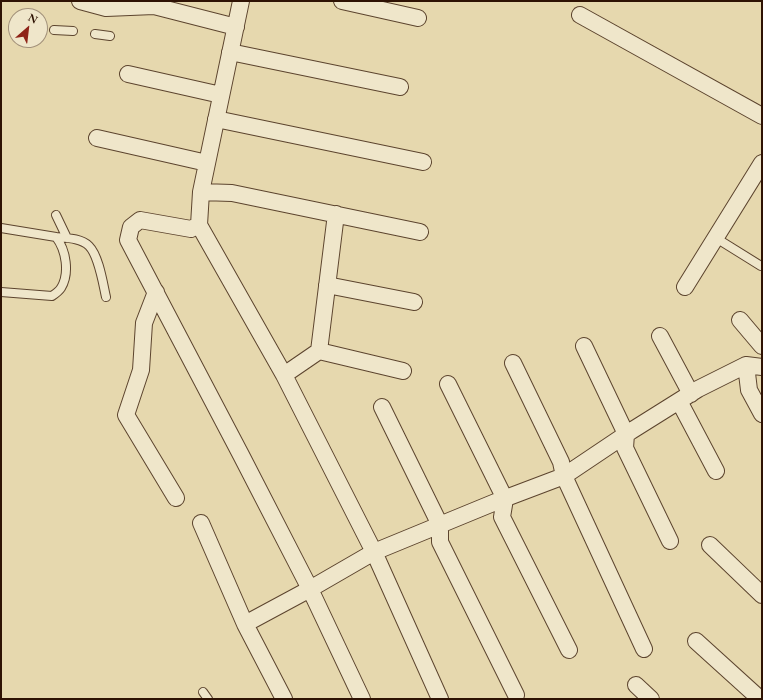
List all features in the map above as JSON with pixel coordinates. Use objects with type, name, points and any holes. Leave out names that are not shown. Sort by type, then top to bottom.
[{"type":"street","points":[[80,1],[106,8],[154,6],[236,27]]},
{"type":"street","points":[[241,1],[201,192],[199,225],[284,375],[374,552],[440,699]]},
{"type":"street","points":[[342,1],[418,18]]},
{"type":"street","points":[[580,15],[762,116]]},
{"type":"street","points":[[230,52],[400,87]]},
{"type":"street","points":[[128,74],[221,95]]},
{"type":"street","points":[[216,119],[423,162]]},
{"type":"street","points":[[97,138],[207,162]]},
{"type":"street","points":[[686,287],[762,163]]},
{"type":"street","points":[[201,192],[232,193],[420,232]]},
{"type":"street","points":[[319,351],[336,214]]},
{"type":"street","points":[[199,225],[191,229],[140,220],[131,227],[128,240],[310,589],[362,699]]},
{"type":"street","points":[[328,284],[414,302]]},
{"type":"street","points":[[156,292],[144,323],[141,370],[126,415],[176,498]]},
{"type":"street","points":[[740,320],[762,346]]},
{"type":"street","points":[[660,336],[716,471]]},
{"type":"street","points":[[584,346],[626,434],[625,448],[670,541]]},
{"type":"street","points":[[284,375],[319,351],[403,371]]},
{"type":"street","points":[[513,363],[560,462],[564,476],[644,649]]},
{"type":"street","points":[[245,624],[374,552],[564,476],[626,434],[685,398],[754,366]]},
{"type":"street","points":[[754,366],[749,390],[762,414]]},
{"type":"street","points":[[448,384],[506,499],[502,517],[569,650]]},
{"type":"street","points":[[382,407],[440,525],[440,542],[516,695]]},
{"type":"street","points":[[200,523],[245,624],[284,699]]},
{"type":"street","points":[[710,545],[762,595]]},
{"type":"street","points":[[696,641],[756,698]]},
{"type":"street","points":[[636,685],[651,699]]},
{"type":"lane","points":[[54,30],[73,31]]},
{"type":"lane","points":[[95,34],[110,36]]},
{"type":"lane","points":[[56,215],[67,238]]},
{"type":"lane","points":[[1,228],[56,238],[67,238],[84,243],[90,247],[95,256],[106,297]]},
{"type":"lane","points":[[1,292],[52,296],[60,289],[64,280],[66,268],[62,245],[56,238]]},
{"type":"lane","points":[[716,238],[762,266]]}]
